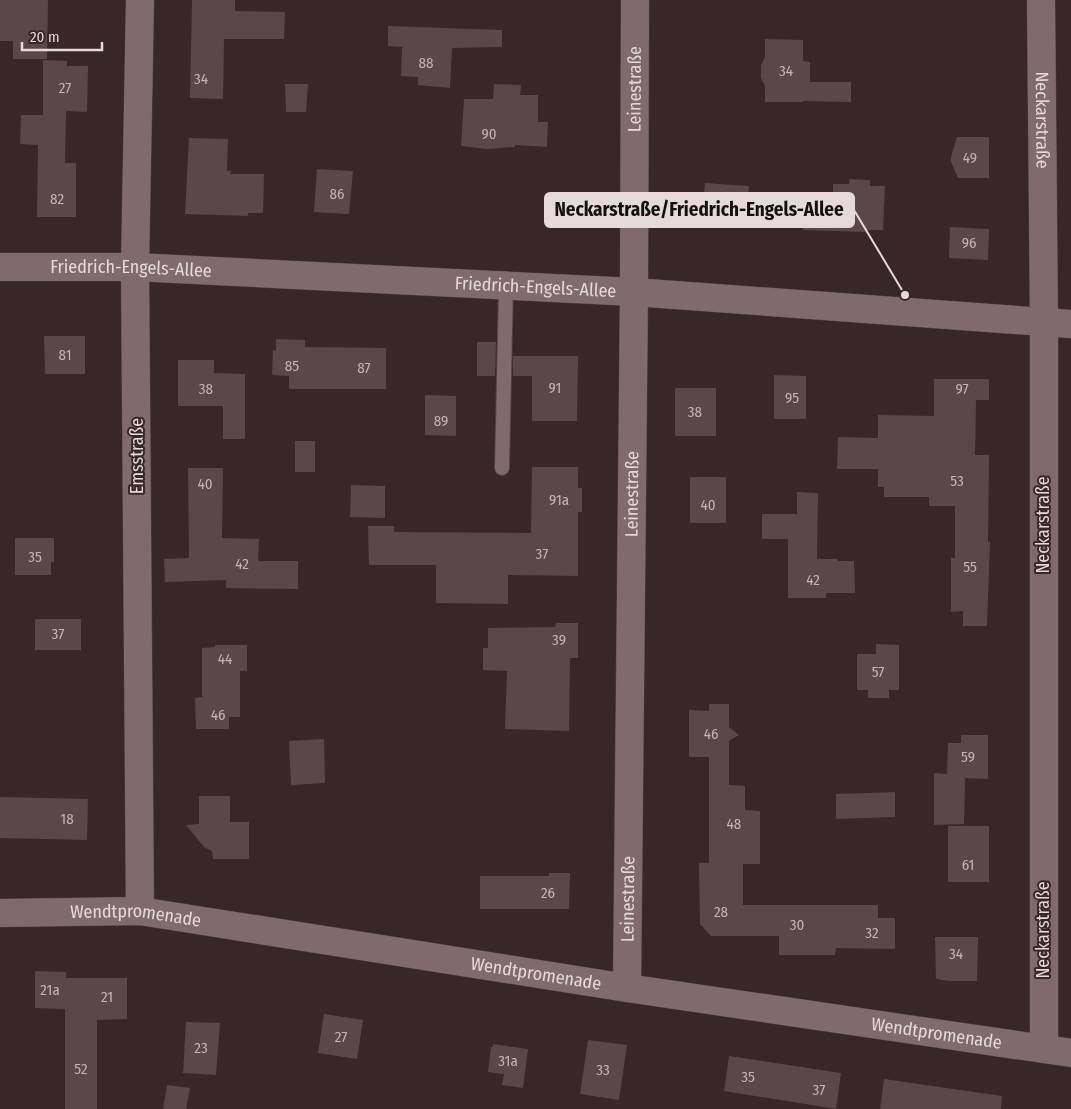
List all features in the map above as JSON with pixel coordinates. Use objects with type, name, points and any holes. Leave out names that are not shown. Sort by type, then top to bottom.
[{"type":"street","name":"Emsstraße","points":[[140,0],[135,267],[140,911]]},
{"type":"street","name":"Leinestraße","points":[[628,988],[635,0]]},
{"type":"street","name":"Neckarstraße","points":[[1041,0],[1044,323],[1044,1049]]},
{"type":"street","name":"Friedrich-Engels-Allee","points":[[0,267],[135,267],[634,292],[1071,324]]},
{"type":"street","name":"Wendtpromenade","points":[[0,913],[140,911],[628,988],[1071,1053]]},
{"type":"lane","points":[[502,468],[506,286]]},
{"type":"building","points":[[0,0],[48,0],[47,59],[13,59],[13,41],[0,41]]},
{"type":"building","points":[[192,0],[235,0],[235,11],[285,12],[284,39],[224,39],[223,99],[190,98]]},
{"type":"building","points":[[388,26],[502,30],[502,47],[452,48],[450,88],[418,85],[418,77],[401,76],[402,47],[388,46]]},
{"type":"building","points":[[765,39],[803,40],[803,61],[810,62],[810,82],[851,82],[851,102],[765,102],[765,86],[761,78],[761,65],[765,57]]},
{"type":"building","points":[[43,60],[67,61],[67,66],[88,66],[87,112],[66,111],[65,163],[76,163],[76,217],[37,217],[38,145],[20,144],[21,115],[43,115]]},
{"type":"building","points":[[285,84],[308,84],[306,112],[286,112]]},
{"type":"building","points":[[494,84],[521,85],[520,95],[538,95],[538,122],[548,122],[547,147],[515,145],[515,147],[487,149],[461,146],[464,99],[493,99]]},
{"type":"building","points":[[957,137],[989,137],[989,178],[958,178],[951,162]]},
{"type":"building","points":[[189,138],[228,139],[227,171],[231,171],[230,174],[264,174],[263,213],[248,213],[248,216],[185,214]]},
{"type":"building","points":[[317,169],[353,171],[349,214],[314,212]]},
{"type":"building","points":[[850,179],[870,180],[870,186],[885,186],[883,230],[866,230],[865,232],[803,230],[804,199],[833,200],[833,184],[849,184]]},
{"type":"building","points":[[705,183],[749,186],[746,226],[702,223]]},
{"type":"building","points":[[950,227],[989,229],[988,260],[949,258]]},
{"type":"building","points":[[44,336],[85,336],[85,374],[45,374]]},
{"type":"building","points":[[276,339],[305,340],[305,347],[386,348],[386,389],[289,389],[289,376],[272,375],[273,350],[276,351]]},
{"type":"building","points":[[477,342],[496,342],[495,376],[477,376]]},
{"type":"building","points":[[513,356],[578,356],[577,421],[532,421],[532,376],[513,376]]},
{"type":"building","points":[[178,360],[214,360],[214,373],[245,374],[245,439],[223,439],[223,406],[178,406]]},
{"type":"building","points":[[774,375],[806,376],[806,419],[774,419]]},
{"type":"building","points":[[934,379],[989,379],[989,400],[976,400],[975,455],[989,455],[988,542],[990,542],[987,626],[963,626],[963,611],[951,612],[951,558],[955,558],[955,506],[929,506],[929,497],[884,497],[884,487],[878,487],[878,469],[837,469],[838,437],[878,438],[878,415],[934,416]]},
{"type":"building","points":[[675,388],[716,388],[716,436],[675,436]]},
{"type":"building","points":[[425,395],[456,396],[456,436],[425,435]]},
{"type":"building","points":[[295,441],[315,441],[315,472],[295,472]]},
{"type":"building","points":[[532,467],[578,467],[578,488],[582,488],[582,512],[578,512],[578,576],[508,575],[508,604],[436,603],[436,565],[369,565],[368,526],[394,526],[394,532],[531,533]]},
{"type":"building","points":[[188,468],[223,468],[222,538],[259,539],[258,561],[298,561],[298,589],[226,588],[226,580],[165,582],[164,559],[189,558]]},
{"type":"building","points":[[690,477],[726,477],[726,523],[690,523]]},
{"type":"building","points":[[351,485],[385,486],[385,518],[350,517]]},
{"type":"building","points":[[797,492],[818,493],[817,559],[854,561],[855,593],[826,593],[826,598],[788,598],[788,539],[762,539],[762,514],[797,514]]},
{"type":"building","points":[[15,538],[54,538],[54,562],[51,562],[51,575],[15,575]]},
{"type":"building","points":[[35,619],[81,619],[81,650],[35,650]]},
{"type":"building","points":[[556,623],[578,623],[578,658],[570,658],[569,731],[505,729],[507,671],[483,670],[483,648],[488,648],[488,628],[555,627]]},
{"type":"building","points":[[876,644],[899,645],[899,690],[889,690],[889,698],[868,698],[868,690],[857,690],[857,654],[876,654]]},
{"type":"building","points":[[215,645],[247,645],[247,671],[240,671],[240,717],[229,717],[229,729],[196,729],[195,698],[202,697],[202,648],[215,647]]},
{"type":"building","points":[[709,704],[729,704],[729,727],[739,735],[729,741],[729,785],[745,786],[745,810],[760,811],[760,864],[743,864],[743,905],[878,905],[878,918],[895,918],[895,949],[836,948],[835,955],[779,955],[779,936],[711,936],[700,924],[699,863],[709,863],[709,757],[689,757],[689,710],[709,711]]},
{"type":"building","points":[[961,735],[988,735],[988,779],[965,778],[964,824],[934,825],[934,773],[947,774],[948,743],[961,743]]},
{"type":"building","points":[[324,739],[325,783],[291,785],[289,741]]},
{"type":"building","points":[[895,792],[895,817],[836,819],[836,794]]},
{"type":"building","points":[[199,796],[230,796],[230,822],[249,822],[249,859],[213,859],[212,851],[204,847],[186,825],[199,824]]},
{"type":"building","points":[[0,797],[88,799],[87,840],[0,838]]},
{"type":"building","points":[[948,826],[989,826],[989,882],[948,882]]},
{"type":"building","points":[[549,873],[570,873],[569,909],[480,909],[480,876],[549,876]]},
{"type":"building","points":[[935,937],[978,937],[977,981],[936,979]]},
{"type":"building","points":[[35,971],[66,972],[66,978],[127,978],[127,1019],[97,1020],[97,1109],[65,1109],[65,1009],[35,1008]]},
{"type":"building","points":[[324,1014],[363,1020],[357,1059],[318,1053]]},
{"type":"building","points":[[186,1022],[220,1023],[216,1075],[183,1073]]},
{"type":"building","points":[[588,1040],[627,1045],[619,1100],[580,1094]]},
{"type":"building","points":[[493,1044],[528,1049],[523,1088],[502,1085],[504,1074],[488,1072]]},
{"type":"building","points":[[729,1056],[841,1073],[836,1109],[724,1091]]},
{"type":"building","points":[[884,1079],[1002,1096],[1001,1109],[880,1109]]},
{"type":"building","points":[[167,1085],[190,1088],[186,1109],[163,1109]]},
{"type":"place","name":"Neckarstraße/Friedrich-Engels-Allee","points":[[905,295]]}]
